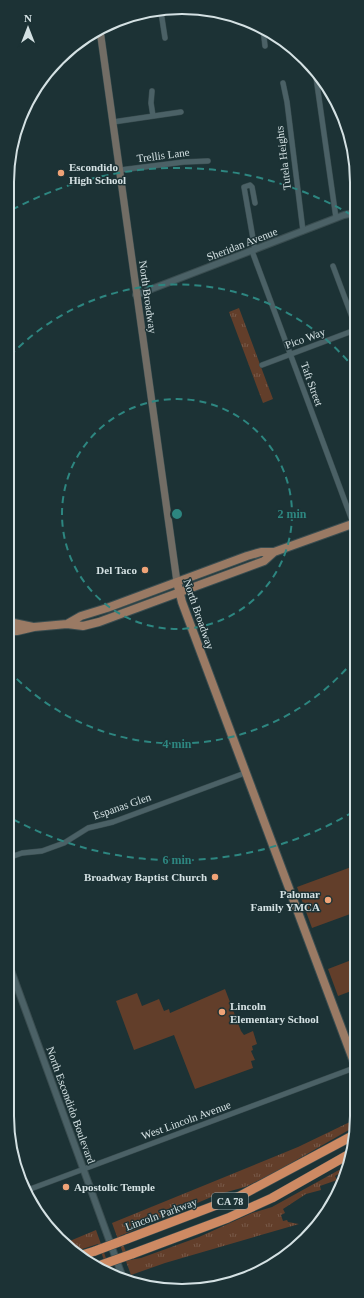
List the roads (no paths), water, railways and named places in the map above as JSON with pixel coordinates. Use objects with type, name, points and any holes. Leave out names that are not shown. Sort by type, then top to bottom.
[{"type":"highway","name":"Lincoln Parkway","points":[[87,1254],[246,1193],[349,1138]]},
{"type":"highway","name":"CA 78","points":[[104,1264],[228,1218],[272,1198],[345,1157]]},
{"type":"main road","name":"North Broadway","points":[[101,35],[177,582],[245,773],[350,1051]]},
{"type":"main road","points":[[67,624],[81,616],[261,552],[274,552],[350,524]]},
{"type":"main road","points":[[14,631],[34,627],[67,624],[83,626],[98,622],[264,561],[274,552]]},
{"type":"main road","points":[[14,623],[34,627]]},
{"type":"street","points":[[161,15],[165,38]]},
{"type":"street","points":[[264,36],[265,46]]},
{"type":"street","points":[[317,82],[336,218]]},
{"type":"street","name":"Tutela Heights","points":[[282,83],[287,102],[303,231]]},
{"type":"street","points":[[152,91],[151,103],[153,116]]},
{"type":"street","points":[[113,122],[181,112]]},
{"type":"street","name":"Trellis Lane","points":[[120,170],[189,161],[208,161]]},
{"type":"street","name":"Taft Street","points":[[255,203],[252,187],[250,185],[244,187],[253,250],[290,354],[350,512]]},
{"type":"street","name":"Sheridan Avenue","points":[[136,295],[336,218],[350,214]]},
{"type":"street","points":[[333,266],[350,312]]},
{"type":"street","name":"Pico Way","points":[[262,365],[350,332]]},
{"type":"street","name":"Espanas Glen","points":[[14,856],[22,853],[42,851],[64,843],[88,828],[113,822],[245,773]]},
{"type":"street","name":"North Escondido Boulevard","points":[[14,979],[121,1272]]},
{"type":"street","name":"West Lincoln Avenue","points":[[30,1188],[350,1069]]},
{"type":"place","name":"Escondido High School","points":[[61,173]]},
{"type":"place","name":"Del Taco","points":[[145,570]]},
{"type":"place","name":"Broadway Baptist Church","points":[[215,877]]},
{"type":"place","name":"Palomar Family YMCA","points":[[328,900]]},
{"type":"place","name":"Lincoln Elementary School","points":[[222,1012]]},
{"type":"place","name":"Apostolic Temple","points":[[66,1187]]}]
